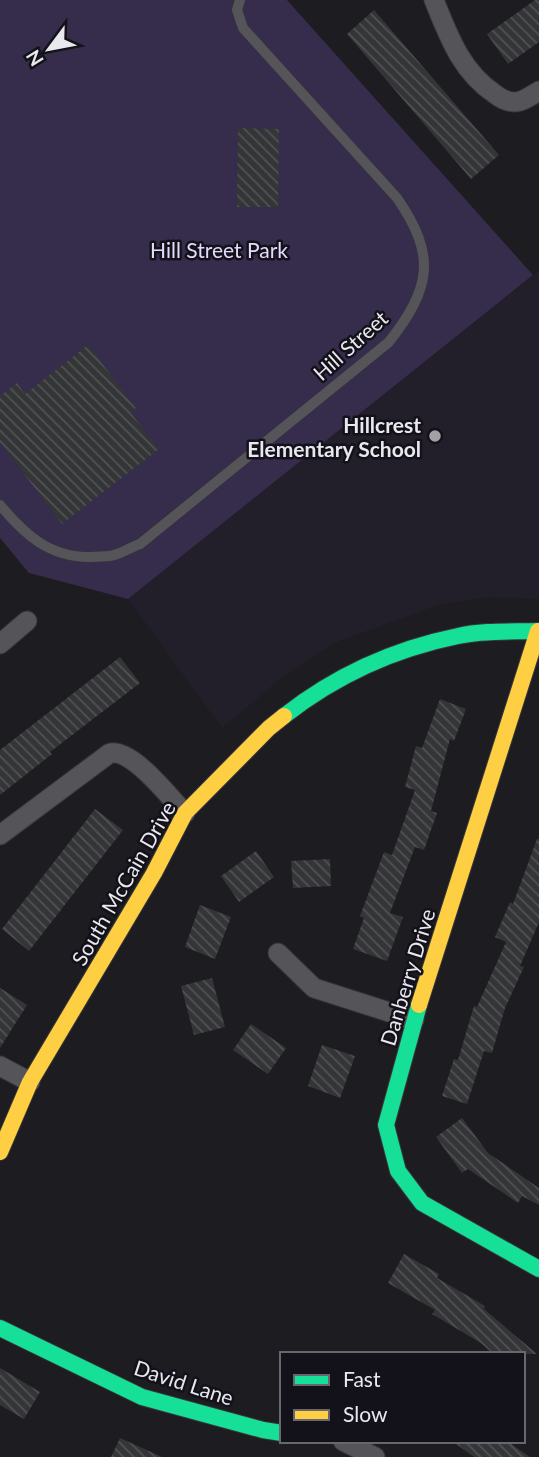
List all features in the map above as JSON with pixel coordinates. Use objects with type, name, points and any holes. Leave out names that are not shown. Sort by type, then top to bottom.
[{"type":"street","points":[[434,0],[455,51],[467,70],[482,86],[503,100],[515,102],[539,91]]},
{"type":"street","points":[[0,643],[27,621]]},
{"type":"street","name":"South McCain Drive","points":[[0,1152],[30,1082],[154,873],[185,813],[269,728],[314,693],[378,659],[460,635],[539,631]]},
{"type":"street","name":"Danberry Drive","points":[[539,631],[414,1020],[386,1125],[398,1171],[422,1203],[539,1269]]},
{"type":"street","points":[[0,835],[110,754],[117,752],[132,759],[185,813]]},
{"type":"street","points":[[278,953],[314,988],[414,1020]]},
{"type":"street","points":[[0,1066],[30,1082]]},
{"type":"street","name":"David Lane","points":[[0,1328],[142,1397],[280,1433]]},
{"type":"street","points":[[348,1443],[375,1457]]},
{"type":"lane","name":"Hill Street","points":[[0,505],[36,543],[58,553],[86,557],[113,556],[140,544],[389,342],[408,317],[420,294],[425,267],[421,241],[412,220],[397,198],[243,28],[237,10],[240,0]]},
{"type":"shaded area","name":"Hillcrest Elementary School","points":[[539,271],[539,599],[491,597],[438,605],[334,643],[285,675],[222,728],[128,599]]},
{"type":"green space","name":"Hill Street Park","points":[[0,0],[287,0],[533,275],[128,599],[29,573],[0,538]]},
{"type":"building","points":[[535,0],[539,0],[539,42],[508,64],[487,34]]},
{"type":"building","points":[[374,10],[499,155],[471,179],[347,34]]},
{"type":"building","points":[[238,128],[279,129],[278,207],[237,207]]},
{"type":"building","points":[[88,345],[136,408],[130,412],[159,449],[62,524],[0,442],[0,396],[17,383],[25,394]]},
{"type":"building","points":[[120,657],[140,683],[50,752],[52,754],[0,795],[0,750]]},
{"type":"building","points":[[440,699],[466,709],[454,741],[450,739],[431,811],[437,813],[424,850],[415,847],[390,913],[403,917],[387,961],[353,949],[364,918],[360,916],[384,852],[392,855],[415,790],[405,787],[416,746],[422,748]]},
{"type":"building","points":[[95,809],[123,830],[29,951],[2,929]]},
{"type":"building","points":[[537,839],[539,922],[520,966],[524,967],[505,1008],[492,1053],[484,1051],[467,1104],[442,1096],[454,1059],[458,1060],[474,1006],[477,1007],[506,942],[495,937],[510,902],[513,904]]},
{"type":"building","points":[[256,851],[274,877],[239,902],[221,876]]},
{"type":"building","points":[[330,859],[331,886],[293,888],[291,861]]},
{"type":"building","points":[[200,905],[231,917],[215,959],[185,947]]},
{"type":"building","points":[[212,978],[225,1027],[194,1035],[181,986]]},
{"type":"building","points":[[0,988],[27,1005],[0,1048]]},
{"type":"building","points":[[251,1024],[286,1048],[268,1074],[233,1050]]},
{"type":"building","points":[[322,1045],[355,1056],[340,1098],[308,1086]]},
{"type":"building","points":[[462,1118],[488,1153],[539,1188],[539,1205],[522,1196],[518,1203],[468,1169],[462,1173],[436,1137]]},
{"type":"building","points":[[404,1254],[439,1274],[437,1278],[485,1306],[484,1309],[537,1354],[491,1352],[481,1343],[432,1314],[435,1310],[388,1283]]},
{"type":"building","points":[[0,1368],[40,1392],[24,1419],[0,1405]]},
{"type":"building","points":[[120,1438],[162,1457],[111,1457]]},
{"type":"building","points":[[455,1443],[510,1443],[530,1457],[474,1457]]},
{"type":"traffic: fast","points":[[284,716],[324,688],[366,666],[411,648],[468,634],[539,631]]},
{"type":"traffic: fast","points":[[419,1005],[386,1125],[398,1171],[422,1203],[539,1269]]},
{"type":"traffic: fast","points":[[0,1328],[142,1397],[280,1433]]},
{"type":"traffic: slow","points":[[419,1005],[538,631]]},
{"type":"traffic: slow","points":[[0,1152],[30,1082],[154,873],[185,813],[284,716]]},
{"type":"place","name":"Hillcrest Elementary School","points":[[435,436]]}]
